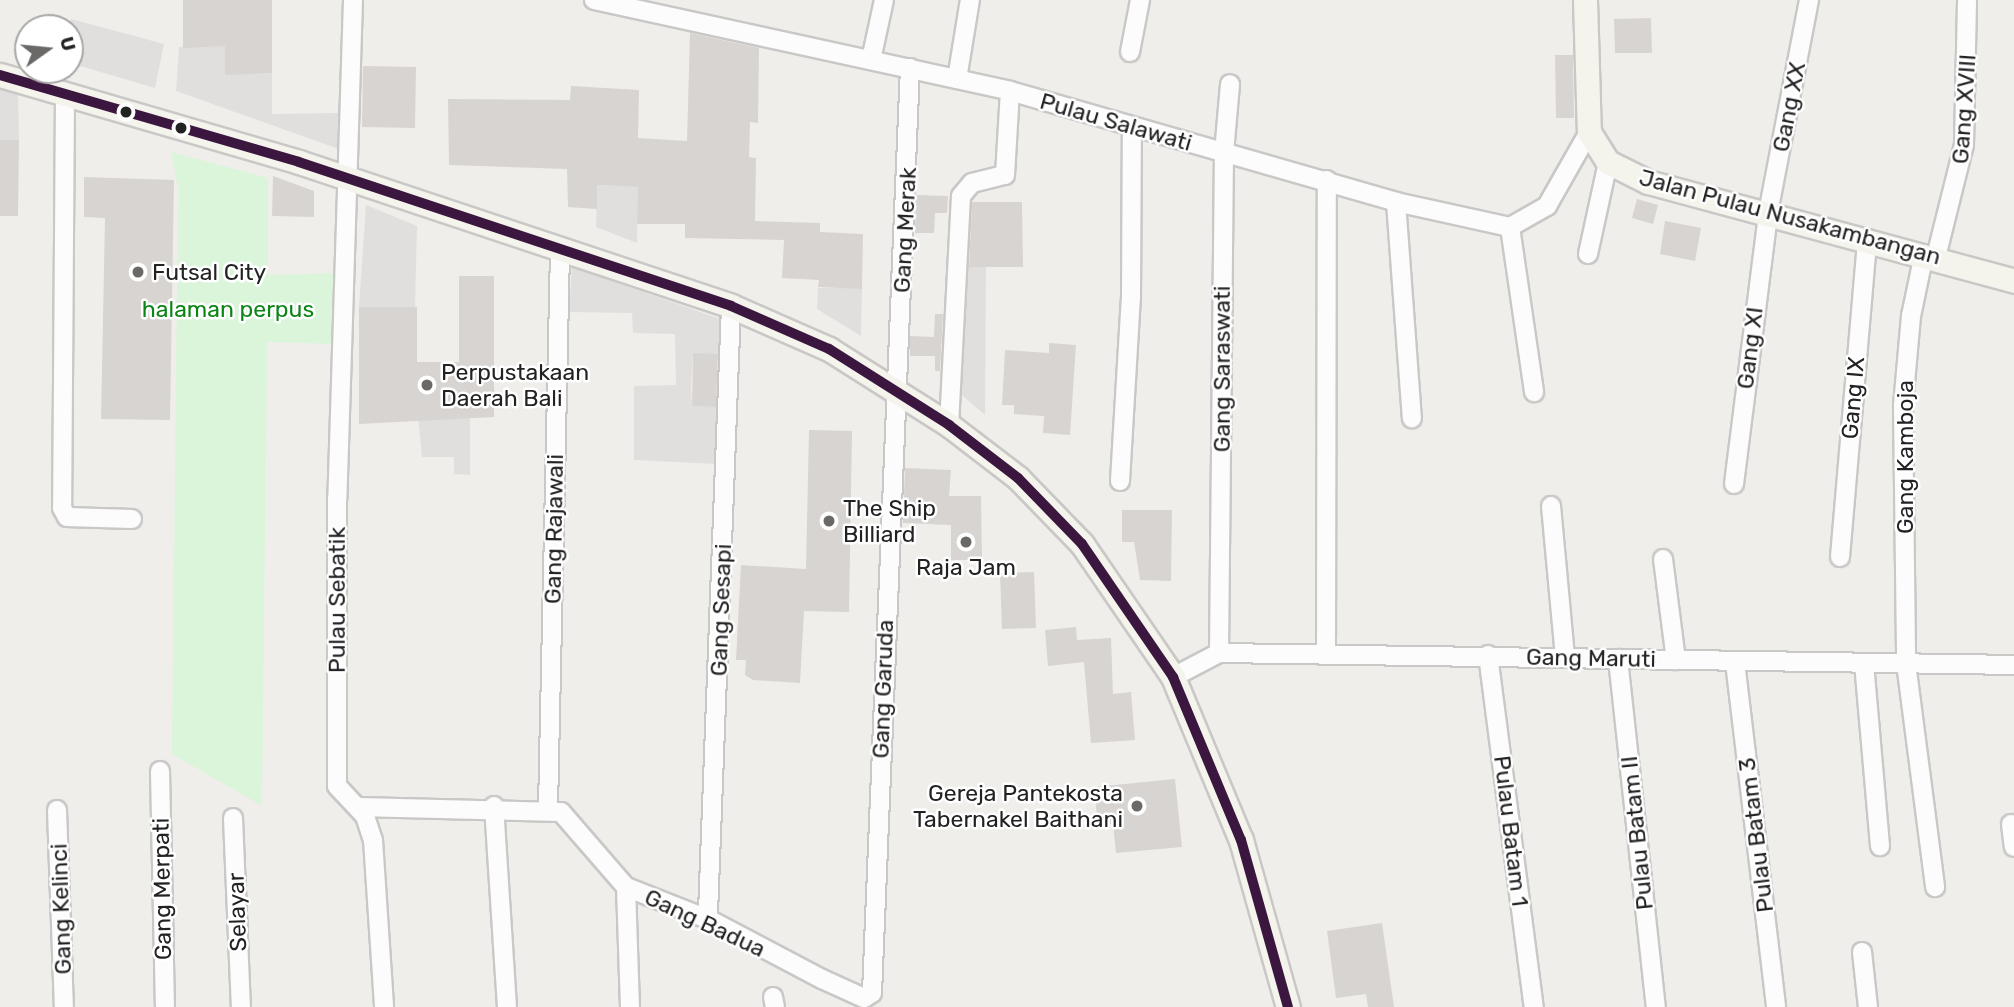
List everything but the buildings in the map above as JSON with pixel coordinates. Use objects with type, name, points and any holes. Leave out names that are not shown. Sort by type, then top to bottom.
[{"type":"main road","points":[[1586,0],[1589,132]]},
{"type":"main road","points":[[0,75],[347,180],[731,306],[829,349],[949,425],[1018,478],[1082,544],[1172,677],[1241,840],[1288,1007]]},
{"type":"main road","name":"Jalan Pulau Nusakambangan","points":[[1589,132],[1608,162],[1648,182],[1930,255],[2014,281]]},
{"type":"street","name":"Pulau Sebatik","points":[[353,0],[337,499],[337,786],[358,807],[373,840],[384,1007]]},
{"type":"street","name":"Pulau Salawati","points":[[594,0],[1010,91],[1396,202],[1510,227]]},
{"type":"street","points":[[871,60],[884,0]]},
{"type":"street","points":[[957,79],[970,0]]},
{"type":"street","points":[[1130,52],[1140,0]]},
{"type":"street","name":"Gang XX","points":[[1768,213],[1809,0]]},
{"type":"street","name":"Gang XVIII","points":[[1930,255],[1964,145],[1967,0]]},
{"type":"street","name":"Gang Merak","points":[[896,391],[910,68]]},
{"type":"street","name":"Gang Saraswati","points":[[1219,653],[1224,153],[1230,84]]},
{"type":"street","points":[[949,425],[961,196],[972,183],[1005,175],[1010,91]]},
{"type":"street","points":[[65,94],[62,508],[67,517],[132,519]]},
{"type":"street","points":[[1120,481],[1131,298],[1132,127]]},
{"type":"street","points":[[1534,393],[1510,227],[1547,206],[1589,132]]},
{"type":"street","points":[[1588,254],[1608,162]]},
{"type":"street","points":[[1325,654],[1327,180]]},
{"type":"street","points":[[1396,202],[1412,418]]},
{"type":"street","name":"Gang XI","points":[[1734,484],[1768,213]]},
{"type":"street","name":"Gang IX","points":[[1840,557],[1867,239]]},
{"type":"street","name":"Gang Rajawali","points":[[548,809],[560,249]]},
{"type":"street","name":"Gang Kamboja","points":[[1930,255],[1911,316],[1903,406],[1906,663],[1935,887]]},
{"type":"street","name":"Gang Sesapi","points":[[708,914],[731,306]]},
{"type":"street","name":"Gang Garuda","points":[[872,987],[896,391]]},
{"type":"street","points":[[1551,506],[1565,657]]},
{"type":"street","points":[[1664,559],[1676,660]]},
{"type":"street","name":"Gang Maruti","points":[[1172,677],[1219,653],[2014,665]]},
{"type":"street","name":"Pulau Batam 1","points":[[1488,655],[1534,1007]]},
{"type":"street","name":"Pulau Batam II","points":[[1618,659],[1656,1007]]},
{"type":"street","name":"Pulau Batam 3","points":[[1735,662],[1776,1007]]},
{"type":"street","points":[[1864,663],[1880,846]]},
{"type":"street","name":"Gang Merpati","points":[[160,771],[165,1007]]},
{"type":"street","points":[[494,806],[507,1007]]},
{"type":"street","points":[[358,807],[494,806],[561,812],[626,887],[630,1007]]},
{"type":"street","name":"Gang Kelinci","points":[[57,810],[64,1007]]},
{"type":"street","name":"Selayar","points":[[233,818],[241,1007]]},
{"type":"street","points":[[2011,824],[2014,847]]},
{"type":"street","name":"Gang Badua","points":[[626,887],[710,920],[783,961],[864,998],[872,987]]},
{"type":"street","points":[[1862,952],[1868,1007]]},
{"type":"green space","name":"halaman perpus","points":[[171,152],[268,178],[268,275],[339,273],[337,344],[267,342],[262,806],[172,754],[178,188]]},
{"type":"shaded area","points":[[212,0],[225,0],[225,74],[272,73],[272,114],[338,113],[339,149],[176,91],[179,47],[212,47]]},
{"type":"shaded area","points":[[84,22],[164,44],[155,88],[84,67]]},
{"type":"shaded area","points":[[0,89],[18,94],[19,140],[0,140]]},
{"type":"shaded area","points":[[597,185],[638,187],[637,243],[596,227]]},
{"type":"shaded area","points":[[366,205],[417,226],[415,307],[359,307]]},
{"type":"shaded area","points":[[572,267],[720,319],[719,355],[693,353],[691,386],[692,406],[719,407],[718,464],[634,460],[634,386],[676,385],[675,334],[633,333],[632,313],[569,312]]},
{"type":"shaded area","points":[[959,267],[986,267],[985,415],[957,391]]},
{"type":"shaded area","points":[[818,288],[862,288],[861,336],[817,309]]},
{"type":"shaded area","points":[[418,417],[470,417],[470,475],[454,474],[454,457],[422,457]]},
{"type":"transit line","points":[[0,75],[299,162],[731,306],[829,349],[949,425],[1018,478],[1082,544],[1173,677],[1241,840],[1288,1007]]},
{"type":"place","name":"Futsal City","points":[[138,272]]},
{"type":"place","name":"Perpustakaan Daerah Bali","points":[[427,385]]},
{"type":"place","name":"The Ship Billiard","points":[[829,521]]},
{"type":"place","name":"Raja Jam","points":[[966,542]]},
{"type":"place","name":"Gereja Pantekosta Tabernakel Baithani","points":[[1137,806]]}]
